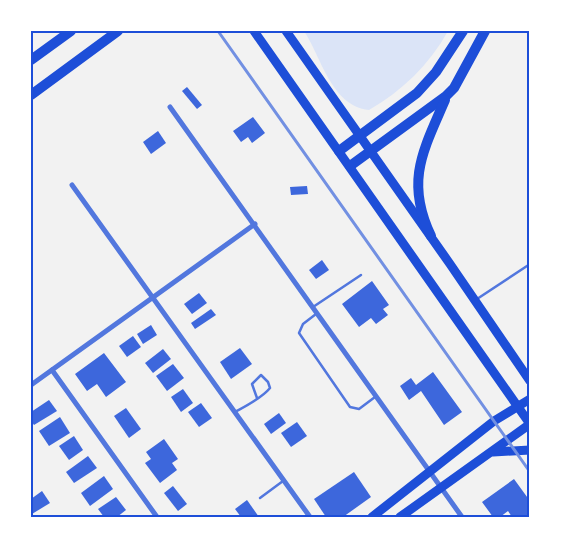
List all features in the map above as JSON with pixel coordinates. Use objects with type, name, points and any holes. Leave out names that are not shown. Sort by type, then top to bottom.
[{"type":"highway","points":[[31,60],[71,31]]},
{"type":"highway","points":[[31,95],[118,31]]},
{"type":"highway","points":[[339,151],[417,93],[436,72],[463,31]]},
{"type":"highway","points":[[350,166],[446,96],[454,88],[485,31]]},
{"type":"highway","points":[[431,236],[420,214],[418,171],[424,149],[446,96]]},
{"type":"main road","points":[[254,31],[530,424],[400,517]]},
{"type":"main road","points":[[286,31],[476,300],[530,381]]},
{"type":"main road","points":[[372,517],[494,421],[530,399]]},
{"type":"main road","points":[[488,453],[504,450],[530,450]]},
{"type":"street","points":[[170,107],[462,517]]},
{"type":"street","points":[[72,185],[310,517]]},
{"type":"street","points":[[31,385],[254,224]]},
{"type":"street","points":[[52,370],[157,517]]},
{"type":"lane","points":[[476,300],[530,264]]},
{"type":"lane","points":[[313,307],[361,275]]},
{"type":"lane","points":[[318,313],[303,324],[299,333],[350,407],[359,409],[376,396]]},
{"type":"lane","points":[[235,412],[257,398],[270,388],[268,382],[261,375],[252,384],[257,398]]},
{"type":"lane","points":[[260,498],[284,480]]},
{"type":"shaded area","points":[[304,31],[448,31],[432,55],[414,76],[393,94],[369,110],[356,106],[336,90]]},
{"type":"building","points":[[187,87],[202,105],[197,109],[182,91]]},
{"type":"building","points":[[253,117],[265,133],[252,143],[248,137],[241,142],[233,131]]},
{"type":"building","points":[[158,131],[166,143],[151,154],[143,142]]},
{"type":"building","points":[[307,186],[308,194],[291,195],[290,187]]},
{"type":"building","points":[[322,260],[329,270],[316,279],[309,270]]},
{"type":"building","points":[[372,281],[389,305],[383,309],[388,315],[376,324],[371,318],[359,327],[342,304]]},
{"type":"building","points":[[199,293],[207,303],[192,314],[184,304]]},
{"type":"building","points":[[211,309],[216,315],[195,329],[191,323]]},
{"type":"building","points":[[151,325],[157,335],[143,344],[137,334]]},
{"type":"building","points":[[133,336],[141,347],[127,357],[119,346]]},
{"type":"building","points":[[240,348],[252,364],[231,379],[220,362]]},
{"type":"building","points":[[163,349],[171,359],[153,373],[145,363]]},
{"type":"building","points":[[104,353],[126,382],[106,397],[97,384],[87,391],[75,374]]},
{"type":"building","points":[[173,364],[184,378],[167,391],[156,376]]},
{"type":"building","points":[[433,372],[462,412],[444,425],[421,391],[409,400],[400,386],[411,378],[416,385]]},
{"type":"building","points":[[183,389],[193,403],[181,412],[171,397]]},
{"type":"building","points":[[49,400],[57,411],[34,425],[31,421],[31,412]]},
{"type":"building","points":[[201,403],[212,418],[199,427],[188,412]]},
{"type":"building","points":[[126,408],[141,429],[129,438],[114,416]]},
{"type":"building","points":[[279,413],[286,423],[271,434],[264,424]]},
{"type":"building","points":[[60,417],[70,433],[49,446],[39,431]]},
{"type":"building","points":[[297,422],[307,436],[291,447],[281,433]]},
{"type":"building","points":[[74,436],[83,450],[69,460],[59,446]]},
{"type":"building","points":[[164,439],[178,459],[172,463],[177,470],[160,483],[145,463],[151,459],[146,452]]},
{"type":"building","points":[[88,456],[97,468],[74,483],[66,472]]},
{"type":"building","points":[[354,472],[371,497],[343,517],[326,517],[314,499]]},
{"type":"building","points":[[104,476],[113,489],[90,506],[81,493]]},
{"type":"building","points":[[514,479],[530,501],[530,517],[512,517],[508,511],[500,517],[493,517],[482,502]]},
{"type":"building","points":[[173,486],[187,504],[178,511],[164,493]]},
{"type":"building","points":[[42,491],[50,503],[32,514],[31,499]]},
{"type":"building","points":[[116,497],[126,510],[117,517],[104,517],[98,509]]},
{"type":"building","points":[[247,500],[259,517],[241,517],[235,509]]},
{"type":"railway","points":[[218,31],[530,472]]}]
